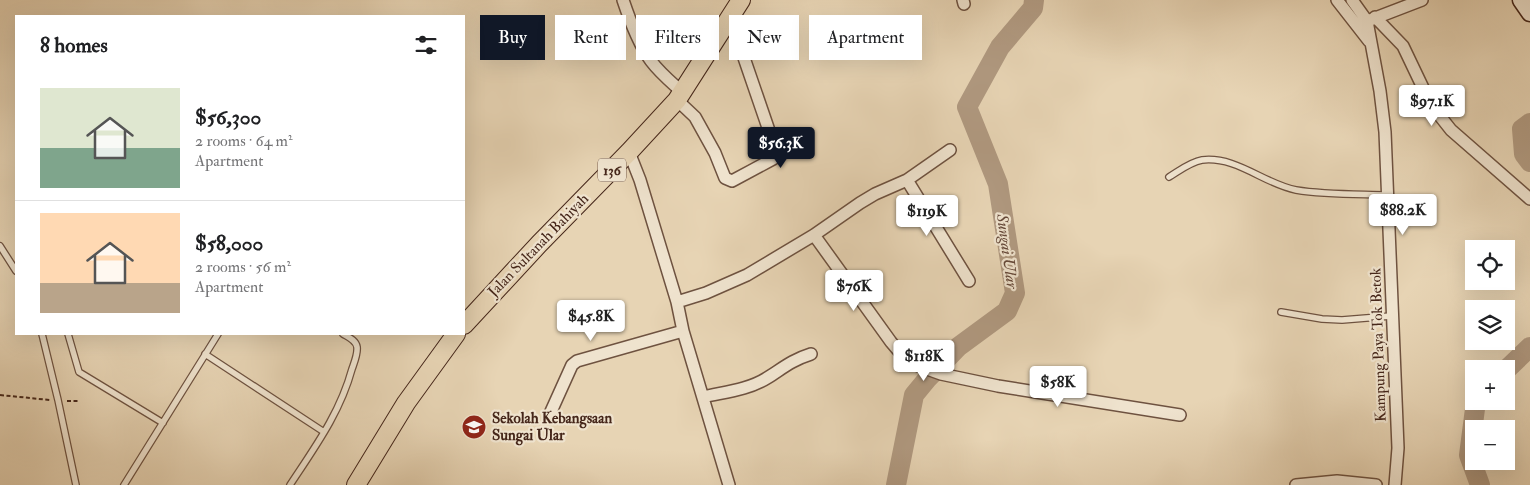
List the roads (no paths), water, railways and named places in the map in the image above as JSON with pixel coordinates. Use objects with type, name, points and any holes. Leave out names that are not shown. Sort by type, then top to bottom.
[{"type":"main road","name":"Jalan Sultanah Bahiyah","points":[[731,15],[741,0]]},
{"type":"main road","points":[[1521,0],[1530,12]]},
{"type":"main road","name":"Jalan Sultanah Bahiyah","points":[[465,324],[538,244],[629,152],[679,96],[729,19]]},
{"type":"main road","points":[[356,485],[406,403],[455,335]]},
{"type":"street","points":[[622,0],[634,31],[650,60],[663,74],[695,117],[715,153],[724,178],[732,181],[773,158],[776,153],[745,60]]},
{"type":"street","points":[[1337,0],[1370,42]]},
{"type":"street","name":"Kampung Paya Tok Betok","points":[[1352,0],[1371,19],[1370,42],[1380,91],[1385,132],[1391,316],[1398,448],[1395,485]]},
{"type":"street","points":[[1422,0],[1371,19],[1403,46],[1436,111],[1451,130],[1530,200]]},
{"type":"street","points":[[677,302],[706,293],[747,275],[814,235],[867,199],[907,180],[950,150]]},
{"type":"street","points":[[629,152],[640,180],[677,302],[728,485]]},
{"type":"street","points":[[907,180],[969,281]]},
{"type":"street","points":[[814,235],[891,342],[902,355],[916,365],[941,374],[998,386],[1180,415]]},
{"type":"street","points":[[549,416],[568,373],[577,361],[684,331]]},
{"type":"street","points":[[703,397],[738,390],[766,379],[795,359],[811,354]]},
{"type":"street","points":[[1296,485],[1337,481],[1376,485]]},
{"type":"lane","points":[[1169,178],[1186,166],[1201,160],[1219,160],[1242,167],[1295,190],[1388,195]]},
{"type":"lane","points":[[0,246],[15,269]]},
{"type":"lane","points":[[1282,312],[1322,319],[1342,320],[1391,316]]},
{"type":"lane","points":[[42,335],[76,485]]},
{"type":"lane","points":[[68,335],[79,372],[163,423]]},
{"type":"lane","points":[[124,485],[217,335]]},
{"type":"lane","points":[[290,485],[324,432],[346,392],[357,346],[354,341],[345,335]]},
{"type":"lane","points":[[205,354],[324,432]]},
{"type":"waterway","name":"Sungai Ular","points":[[896,485],[914,395],[958,347],[1007,311],[1015,293],[998,184],[967,107],[1000,47],[1033,8],[1034,0]]},
{"type":"waterway","points":[[1530,123],[1522,129],[1524,154],[1530,162]]},
{"type":"waterway","points":[[1515,361],[1530,347]]},
{"type":"waterway","points":[[1475,410],[1469,455],[1480,485]]},
{"type":"place","name":"Sekolah Kebangsaan Sungai Ular","points":[[474,427]]}]
